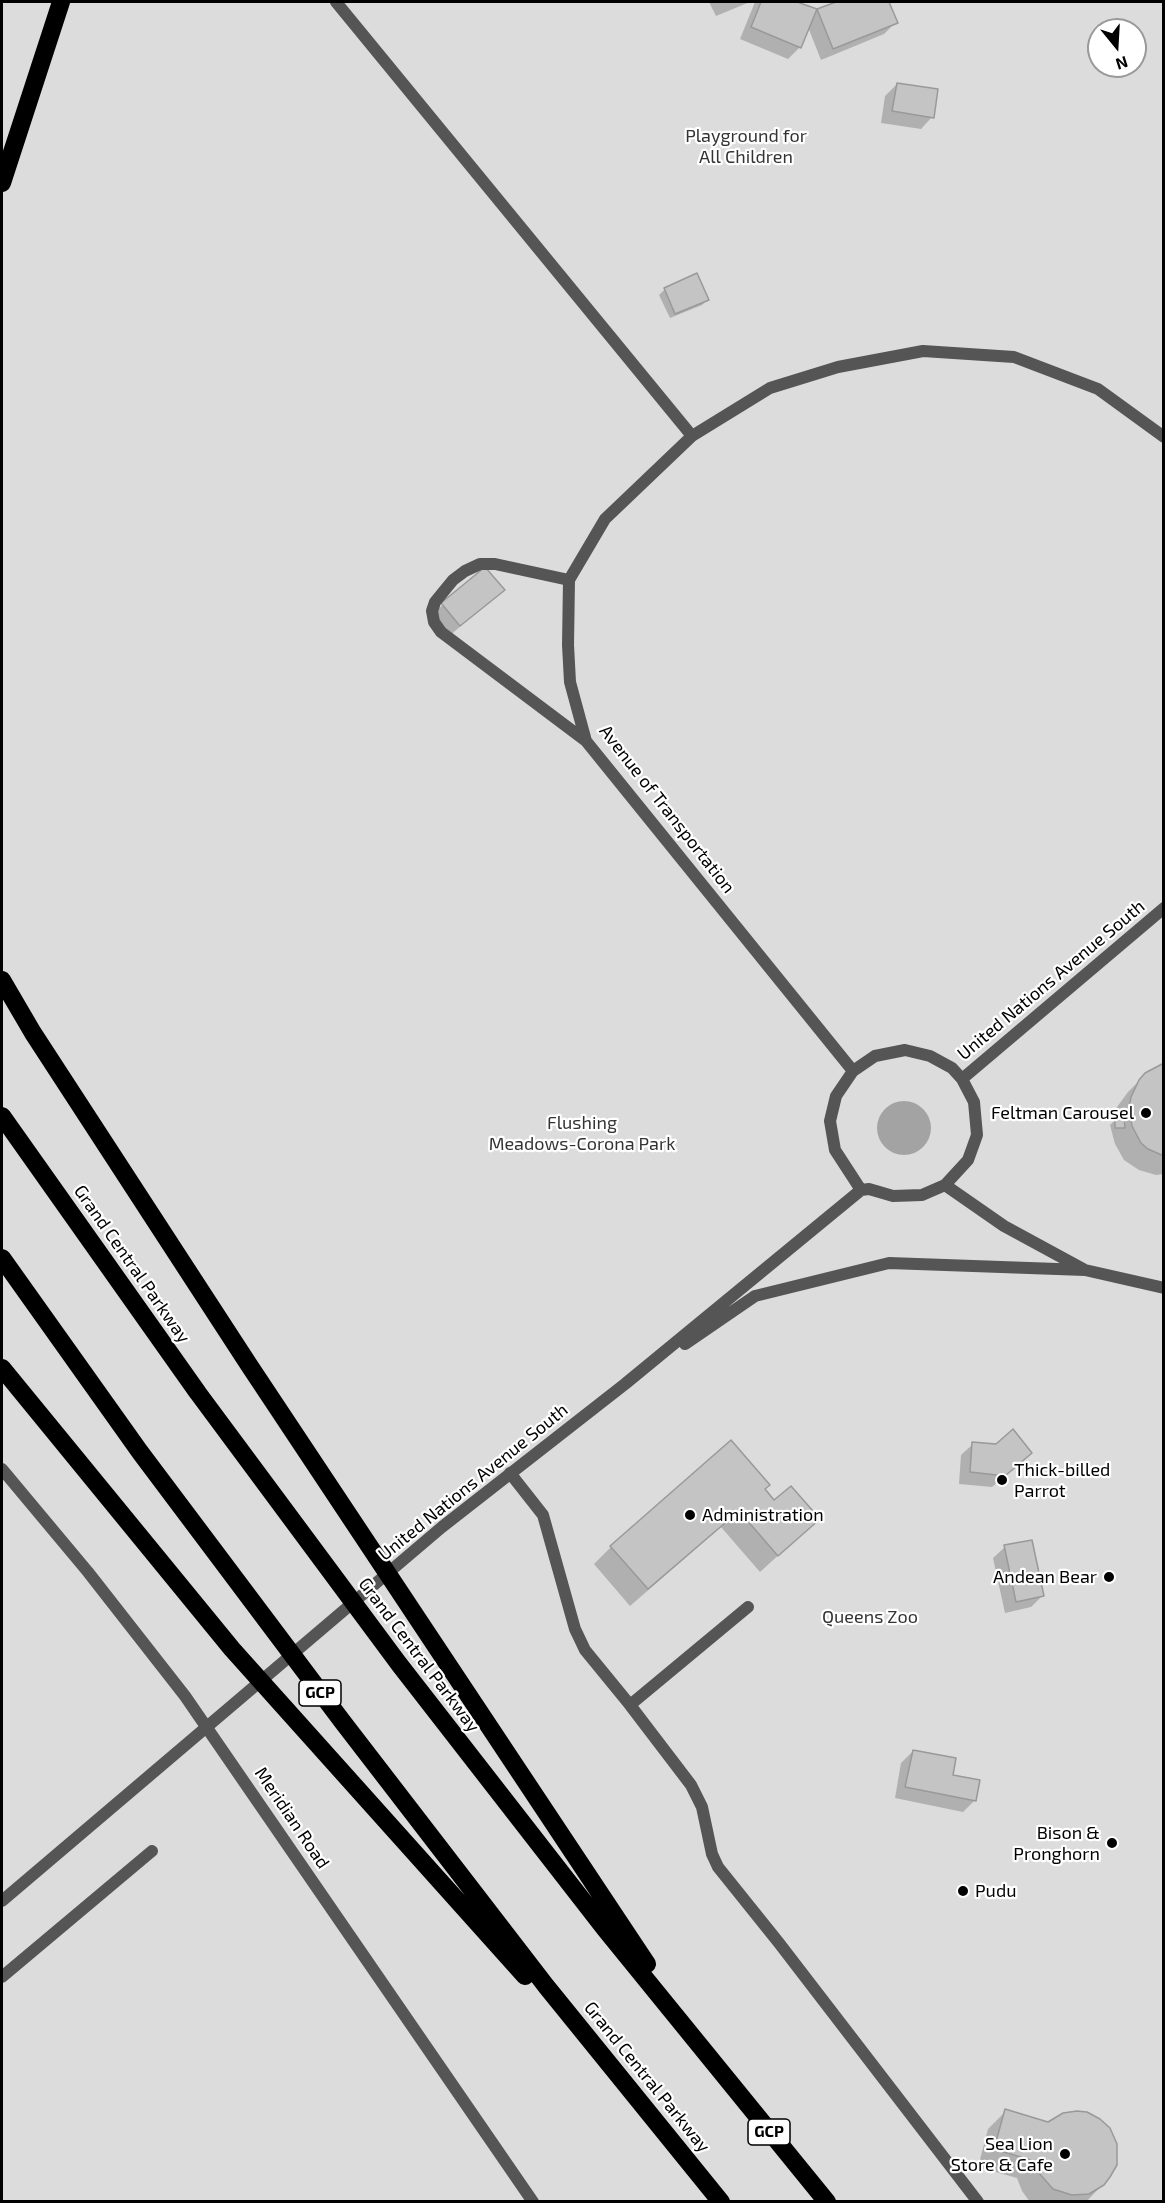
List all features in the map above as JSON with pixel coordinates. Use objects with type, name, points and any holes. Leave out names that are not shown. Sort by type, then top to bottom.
[{"type":"highway","points":[[2,183],[61,2]]},
{"type":"highway","points":[[2,980],[33,1033],[364,1540],[711,2062]]},
{"type":"highway","points":[[2,991],[33,1033]]},
{"type":"highway","name":"Grand Central Parkway","points":[[2,1116],[101,1259],[305,1538],[502,1799],[711,2062],[827,2202]]},
{"type":"highway","name":"Grand Central Parkway","points":[[2,1258],[238,1586],[444,1854],[721,2202]]},
{"type":"highway","points":[[2,1368],[232,1649],[652,2118]]},
{"type":"street","points":[[336,2],[692,436]]},
{"type":"street","name":"Avenue of Transportation","points":[[853,1071],[586,741],[570,682],[569,580],[605,519],[692,436],[770,388],[838,367],[923,351],[1014,357],[1098,389],[1164,437]]},
{"type":"street","points":[[569,580],[495,564],[480,564],[453,580],[435,602],[432,611],[434,622],[441,632],[586,741]]},
{"type":"street","name":"United Nations Avenue South","points":[[962,1079],[1164,908]]},
{"type":"street","name":"United Nations Avenue South","points":[[2,1901],[442,1527],[625,1384],[861,1190],[869,1189],[893,1196],[922,1195],[945,1185],[968,1160],[977,1135],[974,1102],[962,1079],[952,1068],[930,1056],[905,1050],[875,1056],[853,1071],[836,1096],[830,1121],[835,1150],[861,1190]]},
{"type":"street","points":[[945,1185],[1004,1226],[1085,1270]]},
{"type":"street","points":[[625,1384],[755,1296],[889,1263],[1085,1270],[1164,1288]]},
{"type":"street","name":"Meridian Road","points":[[2,1469],[88,1572],[185,1696],[533,2202]]},
{"type":"street","points":[[510,1473],[543,1515],[575,1629],[585,1650],[691,1785],[702,1807],[712,1854],[718,1867],[978,2202]]},
{"type":"street","points":[[630,1705],[748,1607]]},
{"type":"street","points":[[2,1977],[152,1851]]},
{"type":"green space","name":"Flushing Meadows-Corona Park","points":[[2,2],[1163,2],[1163,2201],[2,2202]]},
{"type":"shaded area","points":[[904,1101],[914,1103],[923,1109],[929,1118],[931,1128],[929,1138],[923,1147],[914,1153],[904,1155],[894,1153],[885,1147],[879,1138],[877,1128],[879,1118],[885,1109],[894,1103]]},
{"type":"building","points":[[761,2],[797,2],[817,9],[801,48],[751,27]]},
{"type":"building","points":[[836,2],[889,2],[898,23],[833,49],[817,9]]},
{"type":"building","points":[[897,83],[938,89],[934,118],[892,111]]},
{"type":"building","points":[[697,273],[709,300],[675,314],[664,288]]},
{"type":"building","points":[[485,567],[505,590],[460,626],[441,603]]},
{"type":"building","name":"Feltman Carousel","points":[[1164,1063],[1164,1156],[1141,1143],[1132,1126],[1129,1108],[1131,1097],[1139,1080],[1145,1073]]},
{"type":"building","points":[[1124,1118],[1125,1128],[1115,1128],[1115,1119]]},
{"type":"building","points":[[1013,1429],[1032,1453],[1005,1476],[970,1472],[972,1442],[996,1444]]},
{"type":"building","name":"Administration","points":[[731,1440],[770,1485],[765,1489],[774,1500],[791,1486],[820,1519],[778,1556],[739,1511],[648,1589],[610,1546]]},
{"type":"building","points":[[1032,1540],[1044,1596],[1016,1602],[1004,1545]]},
{"type":"building","points":[[913,1750],[956,1758],[953,1775],[980,1780],[976,1801],[905,1787]]},
{"type":"building","name":"Sea Lion Store & Cafe","points":[[1005,2109],[1048,2122],[1063,2113],[1087,2112],[1110,2128],[1117,2144],[1117,2165],[1104,2185],[1089,2194],[1072,2195],[1053,2189],[1039,2173],[1034,2161],[994,2149]]},
{"type":"place","name":"Feltman Carousel","points":[[1146,1113]]},
{"type":"place","name":"Thick-billed Parrot","points":[[1002,1480]]},
{"type":"place","name":"Administration","points":[[690,1515]]},
{"type":"place","name":"Andean Bear","points":[[1109,1577]]},
{"type":"place","name":"Bison & Pronghorn","points":[[1112,1843]]},
{"type":"place","name":"Pudu","points":[[963,1891]]},
{"type":"place","name":"Sea Lion Store & Cafe","points":[[1065,2154]]},
{"type":"park label","name":"Playground for All Children","points":[[746,146]]},
{"type":"park label","name":"Queens Zoo","points":[[870,1617]]}]
